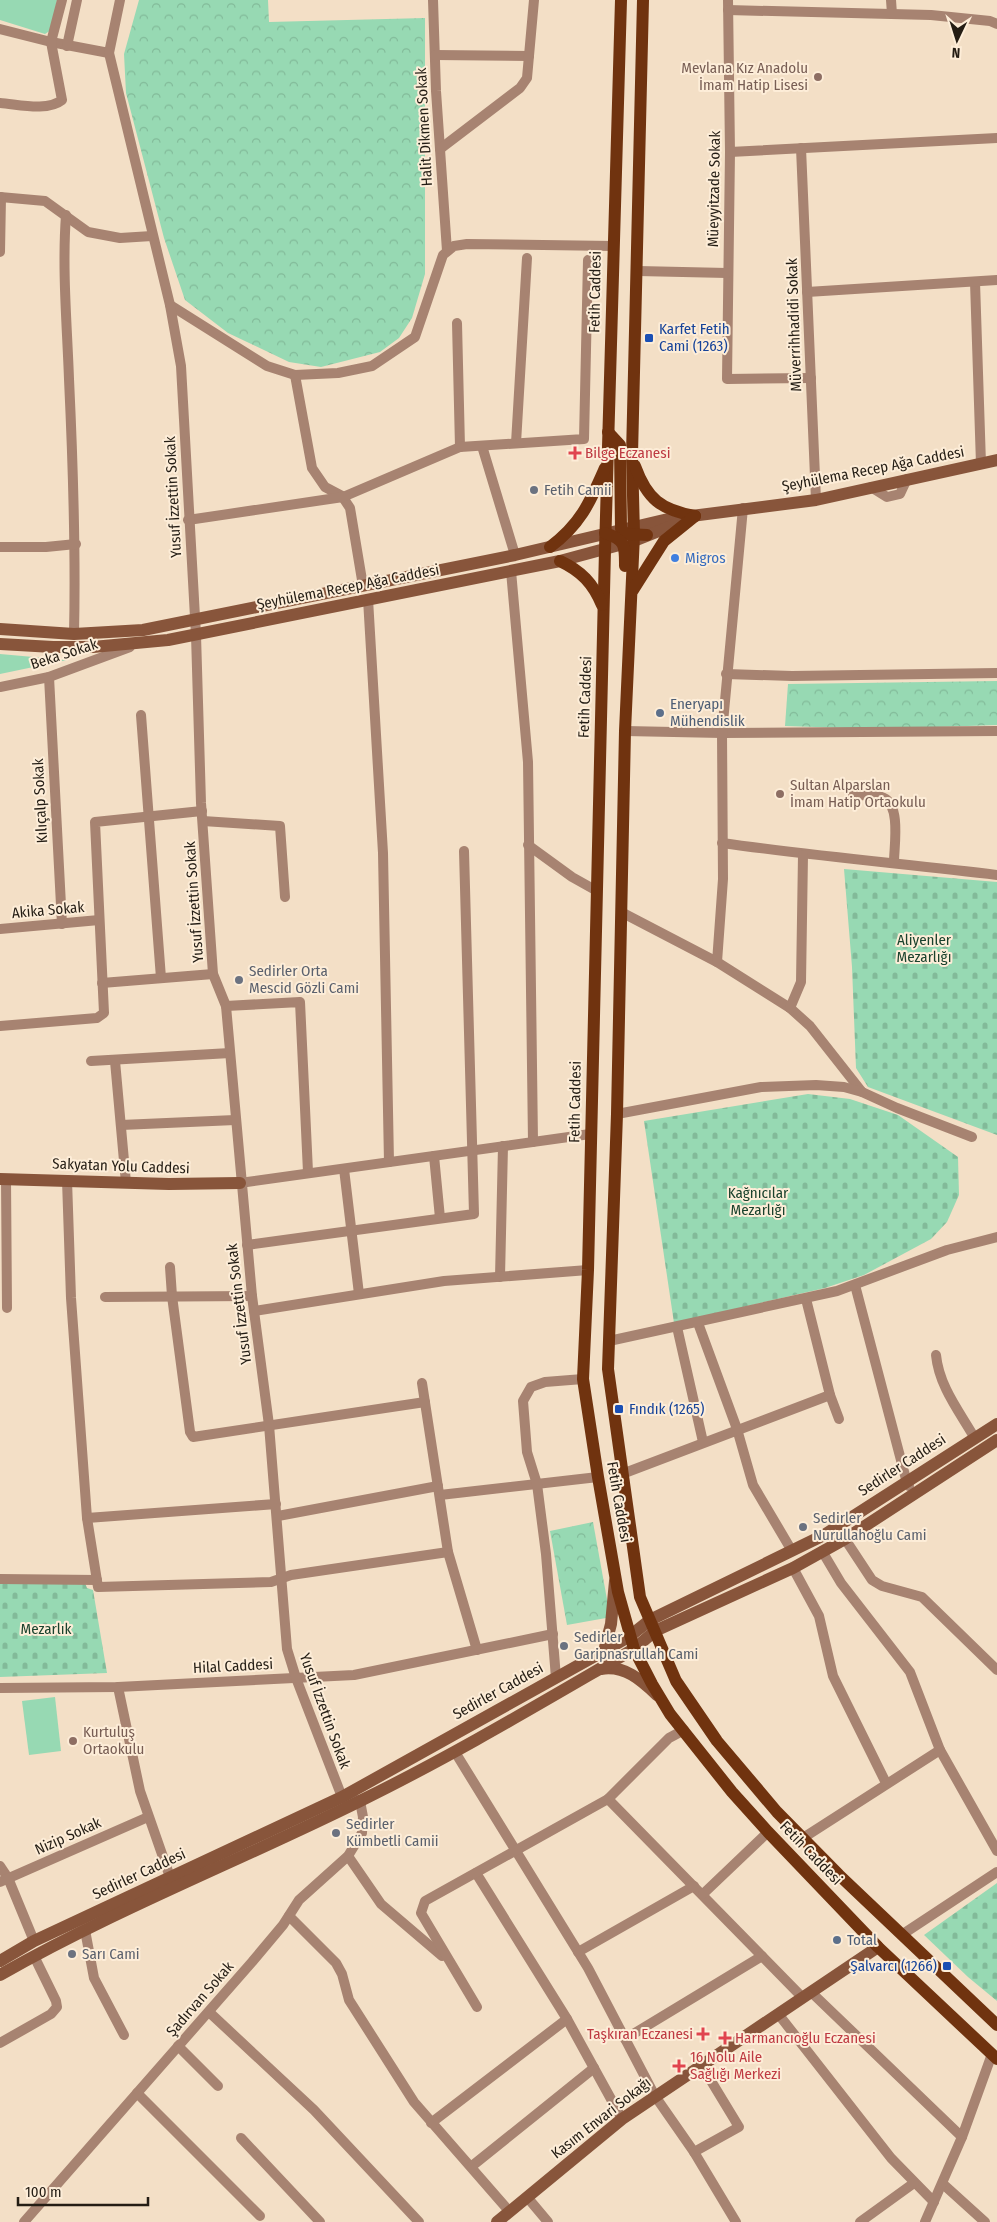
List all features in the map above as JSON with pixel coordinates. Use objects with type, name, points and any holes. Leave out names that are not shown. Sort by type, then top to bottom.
[{"type":"main road","name":"Fetih Caddesi","points":[[621,0],[605,533],[588,1270],[583,1379],[615,1576],[634,1649],[670,1714],[732,1792],[768,1832],[878,1947],[995,2056]]},
{"type":"main road","name":"Fetih Caddesi","points":[[643,0],[638,271],[632,455],[634,536],[625,731],[617,1114],[608,1369],[640,1597],[676,1681],[717,1741],[777,1812],[839,1876],[903,1934],[997,2025]]},
{"type":"main road","points":[[608,432],[620,445],[621,529],[626,534],[634,536]]},
{"type":"main road","points":[[632,455],[647,492],[661,506],[676,513],[696,516]]},
{"type":"main road","name":"Şeyhülema Recep Ağa Caddesi","points":[[0,644],[52,648],[136,644],[196,635],[368,599],[511,572],[605,550],[668,519],[816,500],[997,460]]},
{"type":"main road","points":[[550,547],[568,534],[582,515],[608,461]]},
{"type":"main road","points":[[631,593],[664,541],[696,516]]},
{"type":"main road","name":"Şeyhülema Recep Ağa Caddesi","points":[[0,629],[74,634],[143,630],[515,555],[621,529]]},
{"type":"main road","points":[[605,533],[619,538],[634,536]]},
{"type":"main road","points":[[629,641],[625,618],[625,553],[634,536]]},
{"type":"main road","points":[[560,561],[575,568],[587,578],[597,593],[604,609]]},
{"type":"main road","name":"Sakyatan Yolu Caddesi","points":[[3,1179],[126,1183],[240,1183]]},
{"type":"main road","name":"Sedirler Caddesi","points":[[0,1975],[85,1930],[360,1801],[455,1752],[634,1649],[652,1625],[793,1568],[845,1538],[974,1437],[997,1424]]},
{"type":"main road","name":"Sedirler Caddesi","points":[[0,1960],[34,1941],[342,1797],[630,1636],[824,1535],[997,1440]]},
{"type":"main road","points":[[604,1651],[611,1624],[615,1576]]},
{"type":"main road","points":[[599,1669],[611,1667],[629,1672],[660,1697]]},
{"type":"main road","points":[[824,1889],[839,1876]]},
{"type":"main road","name":"Kasım Envari Sokağı","points":[[497,2222],[622,2119],[878,1947]]},
{"type":"street","points":[[0,103],[43,106],[56,104],[62,100],[51,42],[62,0]]},
{"type":"street","points":[[67,46],[77,0]]},
{"type":"street","name":"Yusuf İzzettin Sokak","points":[[120,0],[109,53],[170,305],[181,366],[188,520],[196,635],[203,816],[214,974],[226,1006],[240,1183],[278,1516],[287,1649],[296,1678],[342,1797]]},
{"type":"street","name":"Halit Dikmen Sokak","points":[[433,0],[447,251]]},
{"type":"street","points":[[440,149],[520,88],[526,78],[534,0]]},
{"type":"street","points":[[891,0],[892,14]]},
{"type":"street","points":[[728,5],[892,14],[990,21],[997,24]]},
{"type":"street","name":"Müeyyitzade Sokak","points":[[728,5],[730,152],[727,379],[811,378]]},
{"type":"street","points":[[0,29],[67,46],[109,53]]},
{"type":"street","points":[[435,55],[529,56]]},
{"type":"street","points":[[730,152],[997,138]]},
{"type":"street","name":"Müverrihhadidi Sokak","points":[[801,148],[816,500]]},
{"type":"street","points":[[0,252],[0,197],[45,200],[88,232],[120,238],[152,236]]},
{"type":"street","points":[[66,215],[64,236],[76,544],[74,634]]},
{"type":"street","points":[[170,305],[268,366],[296,376],[338,373],[372,366],[415,337],[439,263],[447,251],[454,246],[467,244],[613,246]]},
{"type":"street","points":[[516,443],[527,258]]},
{"type":"street","points":[[188,520],[343,497],[460,447],[584,439],[588,260]]},
{"type":"street","points":[[638,271],[728,273]]},
{"type":"street","points":[[807,292],[997,280]]},
{"type":"street","points":[[975,282],[981,464]]},
{"type":"street","points":[[457,323],[460,447]]},
{"type":"street","points":[[296,376],[312,468],[325,487],[343,497],[350,508],[363,586]]},
{"type":"street","points":[[482,446],[515,555]]},
{"type":"street","points":[[717,962],[722,879],[722,733],[726,674],[743,508]]},
{"type":"street","points":[[0,547],[46,547],[76,544]]},
{"type":"street","points":[[511,572],[528,762],[532,1142]]},
{"type":"street","points":[[368,599],[383,853],[389,1162]]},
{"type":"street","name":"Beka Sokak","points":[[0,687],[48,677],[136,644]]},
{"type":"street","points":[[726,674],[792,676],[997,672]]},
{"type":"street","name":"Kılıçalp Sokak","points":[[48,677],[62,924]]},
{"type":"street","points":[[141,715],[161,978]]},
{"type":"street","points":[[625,731],[722,733],[997,731]]},
{"type":"street","points":[[853,795],[884,798],[890,802],[895,813],[894,862]]},
{"type":"street","points":[[0,1026],[96,1018],[104,1013],[94,822],[149,816],[203,816],[280,826],[285,897]]},
{"type":"street","points":[[722,844],[803,855],[894,862],[997,875]]},
{"type":"street","points":[[528,845],[572,877],[596,891]]},
{"type":"street","points":[[247,1245],[474,1214],[464,851]]},
{"type":"street","points":[[790,1008],[801,982],[803,855]]},
{"type":"street","points":[[622,912],[717,962],[790,1008],[810,1026],[862,1092]]},
{"type":"street","name":"Akika Sokak","points":[[0,929],[99,920]]},
{"type":"street","points":[[102,983],[214,974]]},
{"type":"street","points":[[226,1006],[300,1002],[308,1172]]},
{"type":"street","points":[[91,1061],[230,1053]]},
{"type":"street","points":[[115,1061],[126,1183]]},
{"type":"street","points":[[617,1114],[761,1087],[816,1085],[844,1087],[862,1092],[897,1108],[972,1137]]},
{"type":"street","points":[[121,1125],[235,1120]]},
{"type":"street","points":[[240,1183],[590,1134]]},
{"type":"street","points":[[500,1277],[503,1146]]},
{"type":"street","points":[[434,1156],[440,1218]]},
{"type":"street","points":[[344,1169],[359,1294]]},
{"type":"street","points":[[3,1179],[8,1308]]},
{"type":"street","points":[[68,1180],[71,1298],[87,1518],[98,1587],[271,1582],[282,1580],[291,1575],[448,1552]]},
{"type":"street","points":[[609,1342],[806,1299],[855,1285],[947,1250],[997,1237]]},
{"type":"street","points":[[170,1267],[172,1296],[190,1432],[193,1437],[425,1402]]},
{"type":"street","points":[[254,1311],[444,1281],[588,1270]]},
{"type":"street","points":[[855,1285],[911,1488]]},
{"type":"street","points":[[105,1297],[252,1296]]},
{"type":"street","points":[[806,1299],[830,1395],[839,1419]]},
{"type":"street","points":[[698,1323],[737,1429],[754,1485],[792,1551]]},
{"type":"street","points":[[677,1328],[703,1442]]},
{"type":"street","points":[[936,1356],[937,1371],[944,1386],[974,1437]]},
{"type":"street","points":[[556,1678],[550,1588],[537,1484],[528,1452],[523,1401],[531,1387],[545,1382],[583,1379]]},
{"type":"street","points":[[422,1383],[448,1552],[477,1650]]},
{"type":"street","points":[[622,1474],[830,1395]]},
{"type":"street","points":[[278,1516],[439,1490],[537,1484],[598,1477]]},
{"type":"street","points":[[87,1518],[276,1504]]},
{"type":"street","points":[[845,1538],[872,1580],[882,1586],[922,1597],[997,1670]]},
{"type":"street","points":[[822,1551],[841,1583],[910,1672],[940,1750],[997,1851]]},
{"type":"street","points":[[793,1568],[819,1616],[833,1676],[886,1783]]},
{"type":"street","points":[[0,1579],[97,1580]]},
{"type":"street","name":"Hilal Caddesi","points":[[0,1688],[118,1687],[354,1675],[553,1634]]},
{"type":"street","points":[[118,1687],[140,1791],[170,1877]]},
{"type":"street","points":[[477,2007],[421,1914],[425,1901],[516,1852],[608,1799],[669,1738],[684,1730]]},
{"type":"street","points":[[803,1838],[940,1750]]},
{"type":"street","points":[[455,1752],[578,1952],[655,2096],[694,2152],[736,2222]]},
{"type":"street","points":[[342,1797],[360,1801]]},
{"type":"street","points":[[608,1799],[762,1956],[962,2137]]},
{"type":"street","name":"Şadırvan Sokak","points":[[24,2222],[209,2012],[289,1916],[299,1900],[348,1856],[362,1833],[363,1817],[360,1801]]},
{"type":"street","name":"Nizip Sokak","points":[[4,1880],[148,1817]]},
{"type":"street","points":[[703,1894],[768,1832]]},
{"type":"street","points":[[348,1856],[381,1904],[450,1962]]},
{"type":"street","points":[[0,1866],[4,1880],[34,1941]]},
{"type":"street","points":[[903,1934],[997,1872]]},
{"type":"street","points":[[476,1873],[566,2019],[622,2119]]},
{"type":"street","points":[[578,1952],[694,1886]]},
{"type":"street","points":[[289,1916],[336,1963],[342,1974],[349,2000],[414,2102],[510,2211]]},
{"type":"street","points":[[85,1930],[94,1978],[124,2034]]},
{"type":"street","points":[[0,2043],[51,2014],[57,2007],[56,2001],[34,1956]]},
{"type":"street","points":[[625,2039],[762,1956]]},
{"type":"street","points":[[209,2012],[314,2110],[419,2222]]},
{"type":"street","points":[[779,2015],[849,2107],[914,2183],[934,2202]]},
{"type":"street","points":[[431,2123],[566,2019]]},
{"type":"street","points":[[178,2046],[218,2086]]},
{"type":"street","points":[[925,2222],[943,2184],[995,2056]]},
{"type":"street","points":[[694,2152],[739,2127],[702,2066]]},
{"type":"street","points":[[472,2166],[594,2068]]},
{"type":"street","points":[[137,2093],[260,2216]]},
{"type":"street","points":[[241,2138],[320,2222]]},
{"type":"street","points":[[860,2222],[914,2183]]},
{"type":"street","points":[[943,2184],[985,2222]]},
{"type":"street","points":[[527,2198],[548,2222]]},
{"type":"green space","points":[[0,0],[57,0],[51,30],[45,34],[0,20]]},
{"type":"green space","points":[[139,0],[268,0],[269,22],[425,18],[425,274],[412,318],[399,338],[380,352],[321,367],[289,362],[228,333],[185,300],[164,238],[126,93],[124,54]]},
{"type":"green space","points":[[0,654],[67,660],[0,674]]},
{"type":"green space","points":[[997,681],[997,725],[877,729],[785,726],[788,684]]},
{"type":"green space","name":"Aliyenler Mezarlığı","points":[[844,869],[997,882],[997,1135],[868,1087],[856,1068],[852,967]]},
{"type":"green space","name":"Kağnıcılar Mezarlığı","points":[[808,1094],[850,1099],[898,1115],[958,1157],[959,1195],[947,1222],[931,1239],[864,1275],[825,1288],[674,1323],[644,1121]]},
{"type":"green space","points":[[593,1522],[608,1605],[606,1618],[567,1625],[550,1531]]},
{"type":"green space","name":"Mezarlık","points":[[0,1583],[85,1583],[87,1588],[93,1590],[107,1673],[0,1677]]},
{"type":"green space","points":[[55,1697],[61,1751],[29,1755],[22,1701]]},
{"type":"green space","points":[[997,1883],[997,2001],[968,1977],[924,1935]]},
{"type":"place","name":"Mevlana Kız Anadolu İmam Hatip Lisesi","points":[[818,77]]},
{"type":"place","name":"Karfet Fetih Cami (1263)","points":[[649,338]]},
{"type":"place","name":"Bilge Eczanesi","points":[[575,453]]},
{"type":"place","name":"Fetih Camii","points":[[534,490]]},
{"type":"place","name":"Migros","points":[[675,558]]},
{"type":"place","name":"Eneryapı Mühendislik","points":[[660,713]]},
{"type":"place","name":"Sultan Alparslan İmam Hatip Ortaokulu","points":[[780,794]]},
{"type":"place","name":"Sedirler Orta Mescid Gözli Cami","points":[[239,980]]},
{"type":"place","name":"Fındık (1265)","points":[[619,1409]]},
{"type":"place","name":"Sedirler Nurullahoğlu Cami","points":[[803,1527]]},
{"type":"place","name":"Sedirler Garipnasrullah Cami","points":[[564,1646]]},
{"type":"place","name":"Kurtuluş Ortaokulu","points":[[73,1741]]},
{"type":"place","name":"Sedirler Kümbetli Camii","points":[[336,1833]]},
{"type":"place","name":"Total","points":[[837,1940]]},
{"type":"place","name":"Sarı Cami","points":[[72,1954]]},
{"type":"place","name":"Şalvarcı (1266)","points":[[947,1966]]},
{"type":"place","name":"Taşkıran Eczanesi","points":[[703,2034]]},
{"type":"place","name":"Harmancıoğlu Eczanesi","points":[[725,2038]]},
{"type":"place","name":"16 Nolu Aile Sağlığı Merkezi","points":[[679,2066]]}]
